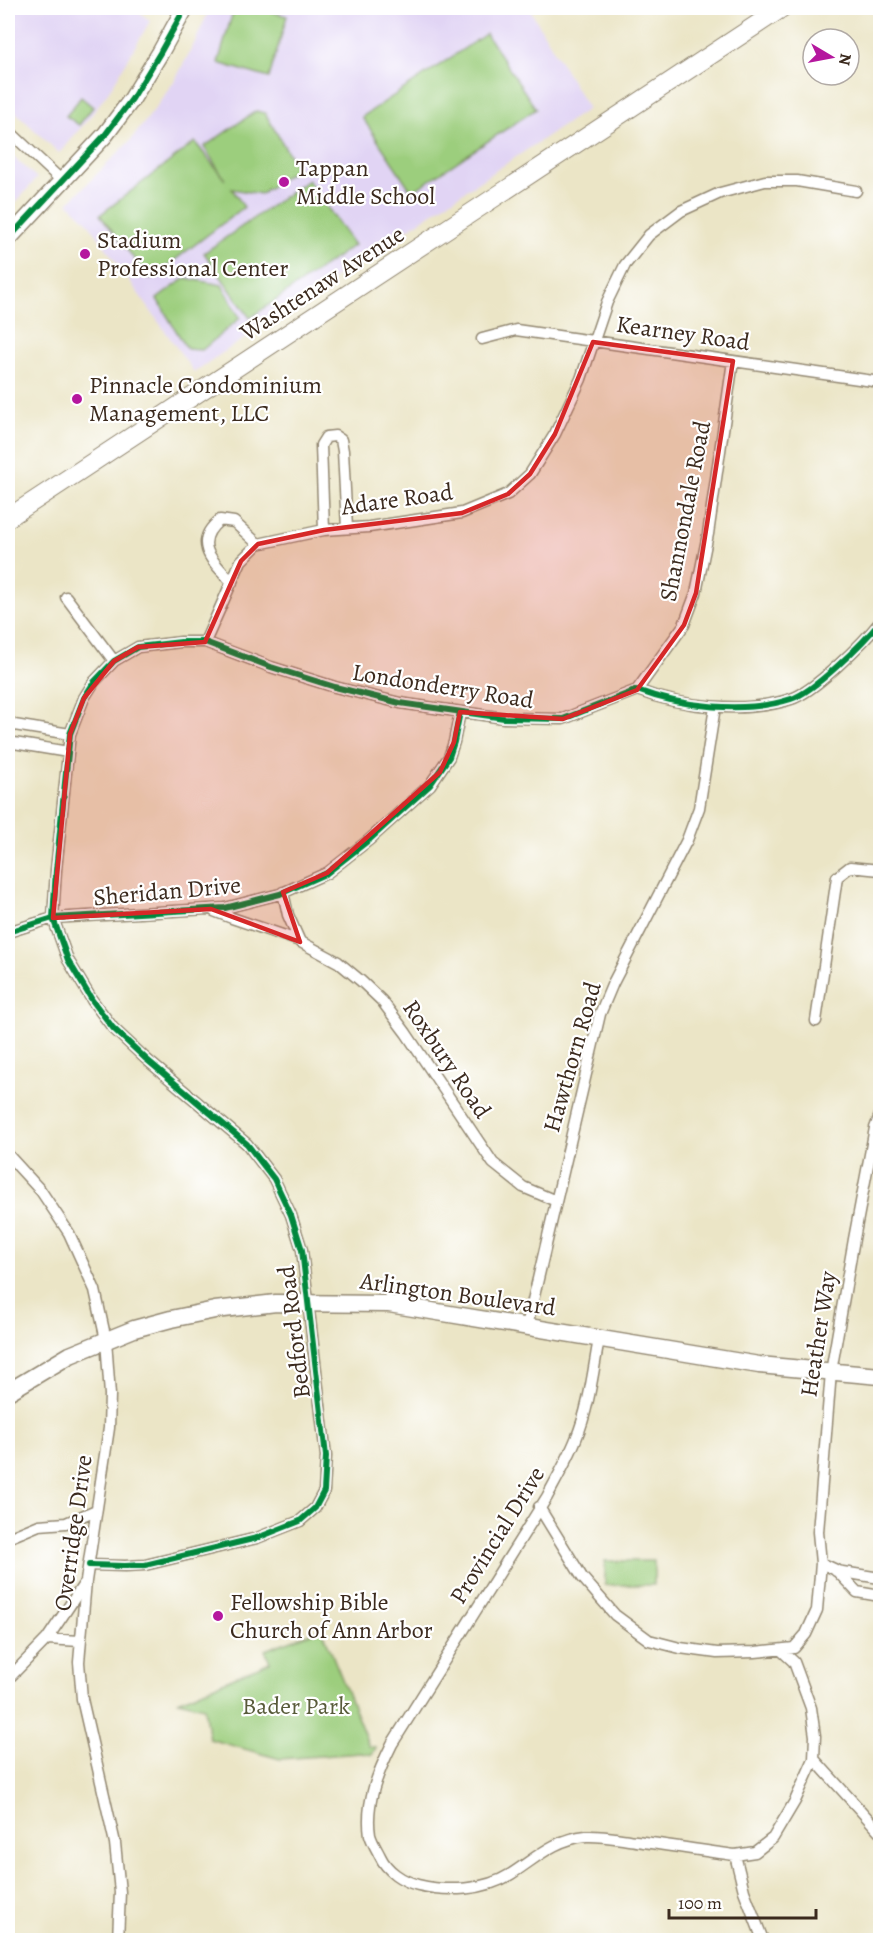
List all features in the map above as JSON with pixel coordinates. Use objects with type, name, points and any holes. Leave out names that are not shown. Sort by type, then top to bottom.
[{"type":"main road","name":"Washtenaw Avenue","points":[[8,518],[782,8]]},
{"type":"street","points":[[8,239],[105,135],[132,99],[185,8]]},
{"type":"street","points":[[8,130],[61,180]]},
{"type":"street","name":"Adare Road","points":[[258,544],[324,530],[369,527],[462,513],[508,494],[530,474],[555,434],[581,379],[606,304],[625,265],[649,235],[681,211],[720,192],[765,181],[797,181],[856,191]]},
{"type":"street","name":"Kearney Road","points":[[482,339],[516,330],[880,382]]},
{"type":"street","name":"Shannondale Road","points":[[637,690],[684,625],[696,593],[708,534],[733,361]]},
{"type":"street","points":[[324,530],[321,445],[326,437],[335,436],[341,440],[343,451],[347,528]]},
{"type":"street","points":[[205,642],[241,561],[258,544],[234,522],[220,520],[212,526],[206,550],[210,560],[231,582]]},
{"type":"street","points":[[66,597],[114,661]]},
{"type":"street","points":[[637,690],[658,698],[715,707],[758,706],[792,699],[822,680],[880,622]]},
{"type":"street","name":"Londonderry Road","points":[[68,752],[70,734],[84,698],[94,682],[114,661],[138,647],[166,642],[205,642],[271,667],[335,687],[400,703],[504,718],[563,719],[637,690]]},
{"type":"street","name":"Hawthorn Road","points":[[527,1326],[600,1014],[669,870],[687,840],[699,808],[715,707]]},
{"type":"street","name":"Sheridan Drive","points":[[8,932],[53,918],[225,908],[283,892],[327,873],[369,840],[430,784],[449,757],[460,712]]},
{"type":"street","points":[[8,724],[70,734]]},
{"type":"street","points":[[8,742],[68,752]]},
{"type":"street","name":"Bedford Road","points":[[68,752],[53,918],[68,960],[92,1000],[113,1028],[146,1059],[247,1144],[274,1179],[291,1215],[302,1250],[326,1456],[324,1491],[315,1508],[300,1521],[257,1538],[146,1565],[89,1564]]},
{"type":"street","points":[[816,1020],[837,877],[850,867],[880,870]]},
{"type":"street","points":[[283,892],[288,915],[300,942]]},
{"type":"street","name":"Roxbury Road","points":[[211,909],[300,942],[338,962],[382,1001],[433,1072],[493,1163],[523,1187],[556,1201]]},
{"type":"street","name":"Heather Way","points":[[782,1650],[794,1648],[806,1634],[816,1610],[821,1563],[818,1532],[831,1372],[875,1128],[880,1115]]},
{"type":"street","name":"Overridge Drive","points":[[8,1155],[41,1191],[69,1233],[95,1290],[106,1340],[110,1395],[109,1428],[86,1581],[79,1662],[82,1699],[115,1843],[120,1892],[117,1941]]},
{"type":"street","name":"Arlington Boulevard","points":[[8,1392],[70,1355],[106,1340],[171,1319],[214,1310],[276,1304],[389,1304],[759,1365],[880,1376]]},
{"type":"street","name":"Provincial Drive","points":[[599,1339],[590,1388],[577,1437],[563,1467],[392,1744],[378,1772],[369,1810],[370,1836],[383,1863],[402,1879],[444,1890],[477,1887],[494,1882],[508,1876],[552,1845],[570,1838],[588,1836],[631,1840],[735,1856],[755,1852],[772,1838],[795,1801],[814,1759],[811,1708],[794,1662],[782,1650]]},
{"type":"street","points":[[539,1507],[582,1577],[615,1615],[649,1641],[717,1653],[782,1650]]},
{"type":"street","points":[[8,1538],[39,1525],[66,1523],[96,1510]]},
{"type":"street","points":[[821,1563],[836,1570],[880,1578]]},
{"type":"street","points":[[836,1570],[857,1592],[880,1596]]},
{"type":"street","points":[[8,1679],[47,1639],[86,1581]]},
{"type":"street","points":[[47,1639],[80,1641]]},
{"type":"street","points":[[814,1759],[880,1832]]},
{"type":"street","points":[[735,1856],[744,1893],[763,1941]]},
{"type":"highlighted area","points":[[593,342],[733,361],[696,593],[684,625],[637,690],[563,719],[460,712],[454,742],[440,772],[327,873],[283,892],[300,942],[211,909],[53,918],[70,734],[84,698],[114,661],[138,647],[205,642],[241,561],[258,544],[324,530],[462,513],[508,494],[530,474],[555,434]]},
{"type":"shaded area","points":[[8,8],[135,8],[150,21],[113,85],[91,116],[59,153],[8,105]]},
{"type":"shaded area","name":"Tappan Middle School","points":[[210,8],[529,8],[588,109],[194,372],[87,221],[68,203],[131,140],[154,110],[175,80]]},
{"type":"shaded area","points":[[8,152],[37,178],[8,212]]},
{"type":"green space","points":[[234,8],[257,8],[287,16],[269,78],[218,63]]},
{"type":"green space","points":[[486,34],[536,109],[412,192],[362,117]]},
{"type":"green space","points":[[81,97],[93,107],[79,125],[66,116]]},
{"type":"green space","points":[[256,111],[265,113],[297,168],[261,194],[232,189],[244,207],[150,279],[100,215],[195,142],[225,180],[204,147]]},
{"type":"green space","points":[[308,180],[354,245],[250,318],[204,253]]},
{"type":"green space","points":[[185,278],[222,285],[240,318],[202,350],[187,349],[157,299]]},
{"type":"green space","points":[[605,1561],[654,1561],[654,1585],[605,1585]]},
{"type":"green space","name":"Bader Park","points":[[322,1629],[369,1746],[376,1747],[372,1755],[361,1753],[280,1759],[209,1739],[204,1707],[178,1701],[270,1662],[265,1650]]},
{"type":"cycle path","points":[[8,239],[105,135],[132,99],[185,8]]},
{"type":"cycle path","points":[[89,1565],[145,1565],[257,1538],[300,1521],[315,1508],[324,1491],[326,1456],[302,1250],[291,1215],[274,1179],[247,1144],[146,1059],[113,1028],[92,1000],[68,960],[53,918],[70,734],[84,698],[94,682],[114,661],[138,647],[205,642],[271,667],[335,687],[400,703],[504,718],[563,719],[637,690],[673,701],[693,704],[754,706],[773,704],[801,695],[851,653],[880,622]]},
{"type":"cycle path","points":[[8,932],[53,918],[225,908],[280,894],[327,873],[369,840],[430,785],[449,757],[460,712]]},
{"type":"place","name":"Tappan Middle School","points":[[284,182]]},
{"type":"place","name":"Stadium Professional Center","points":[[85,254]]},
{"type":"place","name":"Pinnacle Condominium Management, LLC","points":[[77,399]]},
{"type":"place","name":"Fellowship Bible Church of Ann Arbor","points":[[218,1616]]}]
